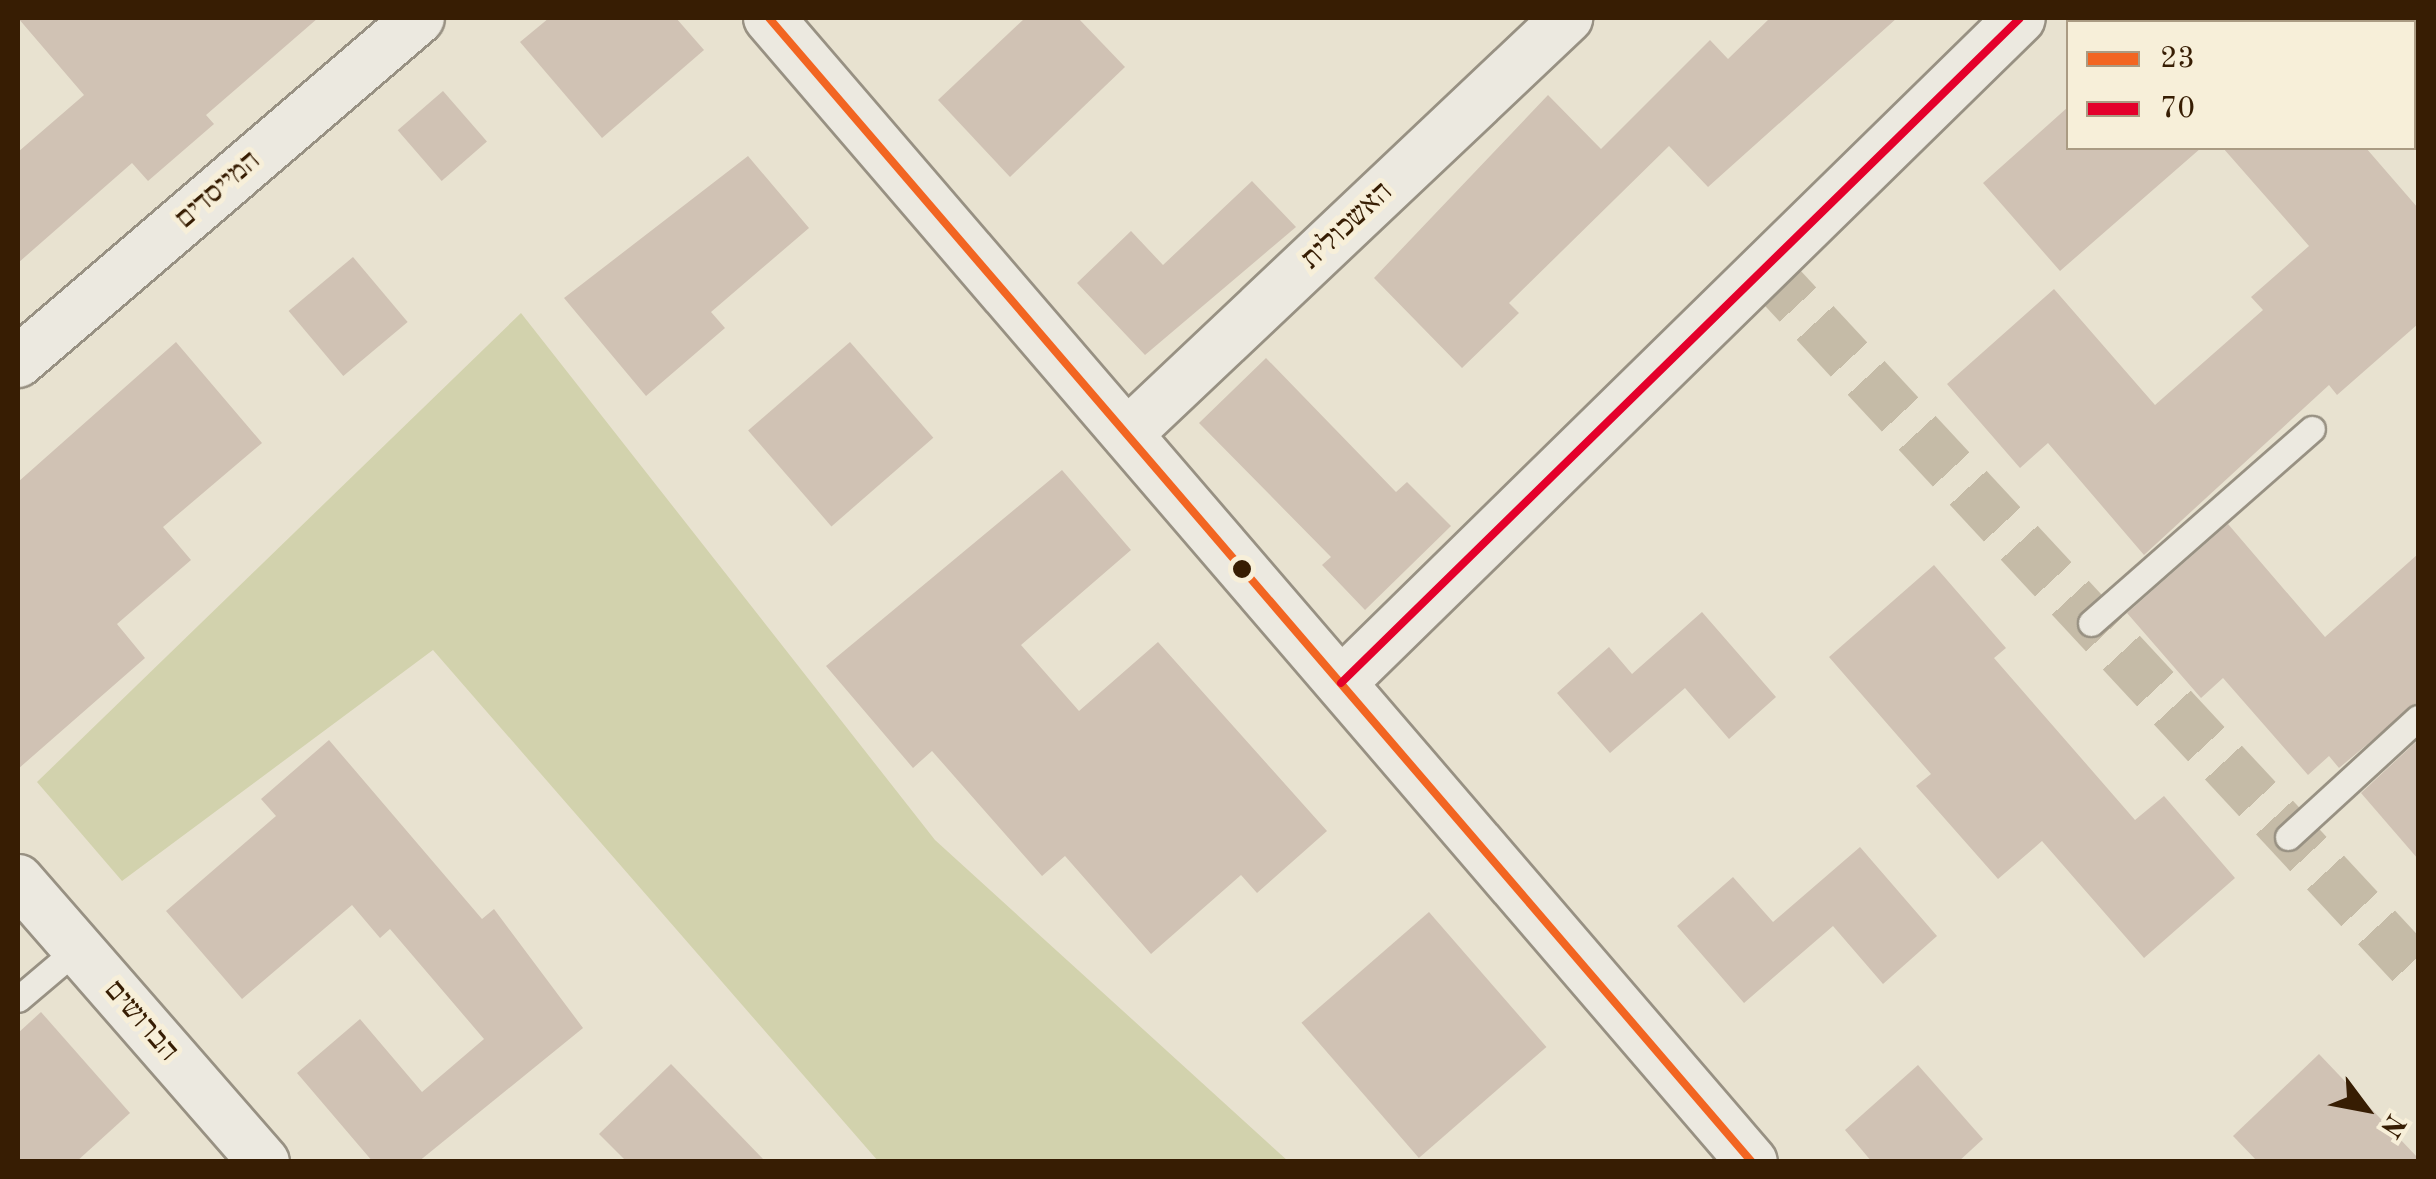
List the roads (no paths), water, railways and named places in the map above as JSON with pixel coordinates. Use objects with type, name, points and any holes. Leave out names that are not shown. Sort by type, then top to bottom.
[{"type":"street","name":"המייסדים","points":[[18,362],[419,18]]},
{"type":"street","points":[[769,18],[1752,1162]]},
{"type":"street","name":"האשכולית","points":[[1127,434],[1567,18]]},
{"type":"street","points":[[1341,683],[2020,18]]},
{"type":"street","name":"הברושים","points":[[18,880],[264,1162]]},
{"type":"lane","points":[[2091,623],[2312,429]]},
{"type":"lane","points":[[2288,837],[2418,718]]},
{"type":"lane","points":[[18,998],[77,948]]},
{"type":"tunnel","points":[[1764,268],[2418,972]]}]
